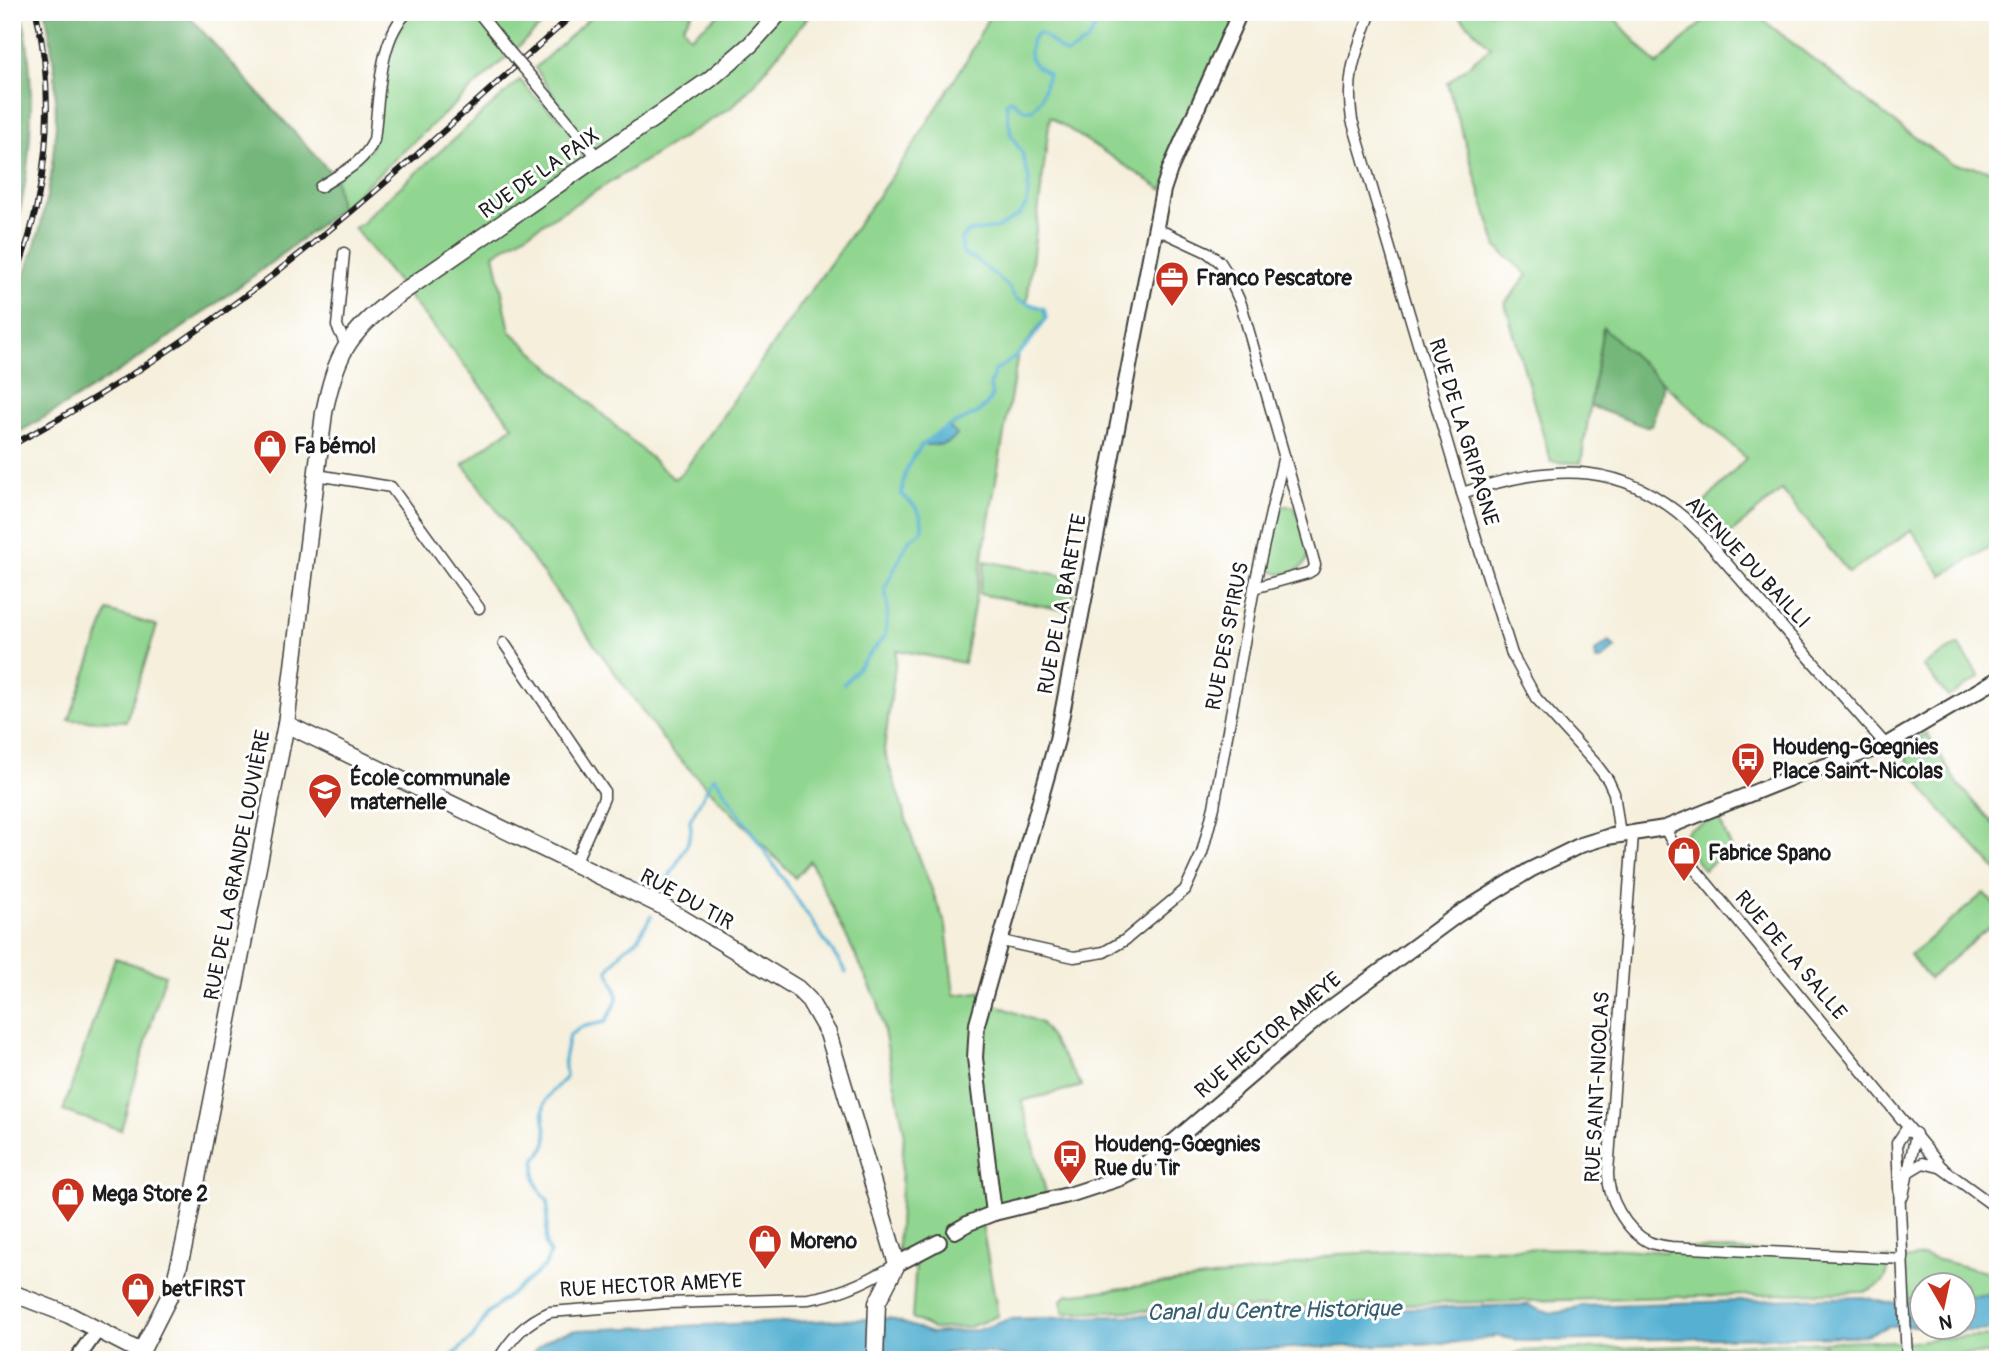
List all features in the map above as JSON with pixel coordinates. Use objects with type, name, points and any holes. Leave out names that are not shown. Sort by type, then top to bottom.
[{"type":"main road","name":"RUE DE LA PAIX","points":[[333,375],[346,345],[366,320],[709,80],[751,44],[780,12]]},
{"type":"main road","name":"RUE DE LA GRANDE LOUVIÈRE","points":[[97,1329],[141,1352],[167,1304],[179,1270],[286,724],[324,413],[333,375]]},
{"type":"main road","name":"RUE DU TIR","points":[[286,724],[662,906],[781,976],[809,1000],[828,1032],[897,1264]]},
{"type":"main road","points":[[875,1360],[877,1303],[897,1264]]},
{"type":"main road","points":[[12,1293],[97,1329]]},
{"type":"street","points":[[320,187],[357,164],[371,148],[386,51],[391,35],[408,12]]},
{"type":"street","points":[[478,12],[598,158]]},
{"type":"street","name":"RUE DE LA BARETTE","points":[[995,1213],[975,1058],[977,1024],[1057,740],[1155,228],[1170,169],[1240,12]]},
{"type":"street","name":"RUE DE LA GRIPAGNE","points":[[1371,12],[1351,68],[1348,89],[1353,120],[1505,635],[1516,663],[1536,698],[1608,780],[1626,834]]},
{"type":"street","name":"RUE DES SPIRUS","points":[[1002,941],[1074,957],[1104,952],[1136,931],[1185,890],[1202,853],[1214,807],[1254,588],[1284,455],[1241,304],[1227,273],[1220,262],[1207,252],[1155,228]]},
{"type":"street","points":[[344,253],[337,326],[346,345]]},
{"type":"street","points":[[1254,588],[1308,573],[1315,565],[1284,455]]},
{"type":"street","name":"AVENUE DU BAILLI","points":[[1462,493],[1526,474],[1554,472],[1603,475],[1642,489],[1672,507],[1700,533],[1886,746]]},
{"type":"street","points":[[317,475],[391,488],[480,608]]},
{"type":"street","points":[[504,643],[604,791],[604,798],[575,863]]},
{"type":"street","name":"RUE HECTOR AMEYE","points":[[955,1231],[995,1213],[1072,1194],[1136,1171],[1324,1013],[1457,915],[1530,870],[1595,840],[1665,828],[1790,778],[1886,746],[1998,679]]},
{"type":"street","name":"RUE DE LA SALLE","points":[[1665,828],[1671,840],[1916,1134],[1901,1206]]},
{"type":"street","name":"RUE SAINT-NICOLAS","points":[[1626,834],[1608,1172],[1611,1193],[1622,1215],[1647,1241],[1671,1247],[1903,1259]]},
{"type":"street","name":"RUE DE LA SALLE","points":[[1890,1104],[1896,1124],[1907,1360]]},
{"type":"street","points":[[1897,1143],[1905,1131],[1916,1134],[1943,1169],[1998,1209]]},
{"type":"street","points":[[1908,1172],[1923,1163],[1943,1169]]},
{"type":"street","name":"RUE HECTOR AMEYE","points":[[498,1360],[517,1332],[550,1312],[667,1303],[808,1300],[876,1276],[939,1242]]},
{"type":"street","points":[[76,1360],[97,1329]]},
{"type":"green space","points":[[12,12],[21,12],[31,95],[25,186],[12,238]]},
{"type":"green space","points":[[46,12],[185,12],[335,177],[340,209],[140,357],[12,436],[12,304],[26,273],[40,229],[51,177],[56,125],[55,71]]},
{"type":"green space","points":[[478,12],[483,17],[489,12],[556,12],[340,209],[335,177],[371,148],[386,51],[408,13]]},
{"type":"green space","points":[[596,12],[693,12],[683,26],[690,37],[722,12],[812,12],[732,107],[494,254],[510,331],[674,479],[683,472],[909,152],[968,58],[991,12],[1240,12],[1163,190],[1050,117],[1027,303],[1044,309],[1046,318],[1018,354],[964,663],[897,650],[884,750],[913,841],[946,926],[954,995],[987,991],[984,1000],[1041,1023],[1082,1086],[1022,1101],[1048,1200],[981,1219],[998,1316],[969,1327],[933,1329],[912,1318],[916,1261],[897,1264],[904,1130],[878,1002],[810,861],[795,878],[671,750],[463,464],[513,426],[354,228],[363,223],[520,80],[534,96],[580,135],[535,68]]},
{"type":"green space","points":[[1455,12],[1609,12],[1657,65],[1713,12],[1753,12],[1952,164],[1998,171],[1998,542],[1942,576],[1912,530],[1849,573],[1782,490],[1723,540],[1696,512],[1746,458],[1603,328],[1581,463],[1551,462],[1505,303],[1528,275],[1497,248],[1447,83],[1491,47]]},
{"type":"green space","points":[[1603,327],[1661,381],[1663,390],[1651,426],[1646,427],[1590,406]]},
{"type":"green space","points":[[1284,506],[1293,506],[1296,510],[1308,555],[1302,567],[1281,574],[1270,568],[1268,561],[1278,511]]},
{"type":"green space","points":[[985,561],[1076,578],[1070,611],[979,594]]},
{"type":"green space","points":[[108,611],[157,626],[126,721],[69,720]]},
{"type":"green space","points":[[1958,644],[1980,677],[1948,697],[1923,666]]},
{"type":"green space","points":[[1927,733],[1955,780],[1998,829],[1998,872],[1929,797],[1900,748]]},
{"type":"green space","points":[[1718,817],[1731,847],[1704,870],[1686,847],[1683,836],[1689,829]]},
{"type":"green space","points":[[1984,893],[1998,909],[1998,920],[1929,979],[1910,955]]},
{"type":"green space","points":[[115,958],[165,975],[121,1130],[63,1111]]},
{"type":"green space","points":[[1671,1247],[1890,1259],[1884,1281],[1864,1292],[1064,1313],[1061,1301],[1067,1295],[1270,1270],[1338,1254],[1456,1249],[1607,1248],[1666,1252]]},
{"type":"green space","points":[[1923,1256],[1978,1270],[1909,1270],[1909,1299],[1904,1299],[1903,1259]]},
{"type":"green space","points":[[1979,1270],[1998,1275],[1998,1295],[1979,1296]]},
{"type":"green space","points":[[1998,1336],[1998,1354],[1961,1354],[1961,1360],[1831,1360],[1832,1353],[1823,1342],[1871,1340],[1906,1343],[1925,1340],[1979,1340],[1979,1337]]},
{"type":"green space","points":[[1820,1342],[1829,1354],[1828,1360],[1392,1360],[1506,1357],[1521,1351]]},
{"type":"water","points":[[948,426],[957,435],[949,442],[921,445]]},
{"type":"water","points":[[1609,641],[1615,648],[1601,660],[1596,660],[1595,652]]},
{"type":"water","points":[[1998,1295],[1998,1330],[1979,1331],[1979,1296]]},
{"type":"water","points":[[1863,1297],[1887,1303],[1909,1302],[1909,1326],[1889,1326],[1863,1336],[1522,1341],[1497,1336],[1468,1342],[1009,1358],[964,1352],[929,1356],[919,1360],[527,1360],[549,1339],[577,1330],[890,1318],[931,1333],[978,1330],[1010,1319],[1529,1305],[1554,1313],[1579,1306]]},
{"type":"waterway","points":[[844,684],[885,636],[888,609],[885,588],[909,540],[922,531],[918,510],[902,495],[909,463],[930,438],[974,415],[989,402],[992,395],[990,385],[995,370],[1024,348],[1046,318],[1044,309],[1016,299],[1008,286],[976,260],[963,254],[961,240],[968,232],[998,228],[1019,215],[1027,204],[1029,179],[1022,153],[1011,135],[1006,103],[1011,100],[1025,110],[1032,110],[1041,99],[1048,74],[1030,57],[1032,39],[1038,33],[1066,54],[1087,42],[1096,26],[1109,12]]},
{"type":"waterway","points":[[664,886],[687,845],[691,832],[690,820],[714,776],[846,972]]},
{"type":"waterway","points":[[448,1360],[473,1337],[489,1312],[545,1266],[550,1254],[546,1245],[548,1201],[540,1191],[535,1171],[536,1158],[547,1138],[545,1102],[566,1077],[564,1059],[569,1036],[581,1027],[605,1022],[617,997],[608,970],[624,949],[637,940],[651,916]]},
{"type":"railway","points":[[12,286],[33,220],[45,151],[46,81],[36,12]]},
{"type":"railway","points":[[12,445],[158,358],[285,266],[412,159],[576,12]]},
{"type":"place","name":"Franco Pescatore","points":[[1172,308]]},
{"type":"place","name":"Fa bémol","points":[[270,476]]},
{"type":"place","name":"Houdeng-Gœgnies Place Saint-Nicolas","points":[[1748,789]]},
{"type":"place","name":"École communale maternelle","points":[[325,820]]},
{"type":"place","name":"Fabrice Spano","points":[[1684,883]]},
{"type":"place","name":"Houdeng-Gœgnies Rue du Tir","points":[[1070,1186]]},
{"type":"place","name":"Mega Store 2","points":[[68,1224]]},
{"type":"place","name":"Moreno","points":[[765,1271]]},
{"type":"place","name":"betFIRST","points":[[138,1319]]},
{"type":"water label","name":"Canal du Centre Historique","points":[[1274,1310]]}]
